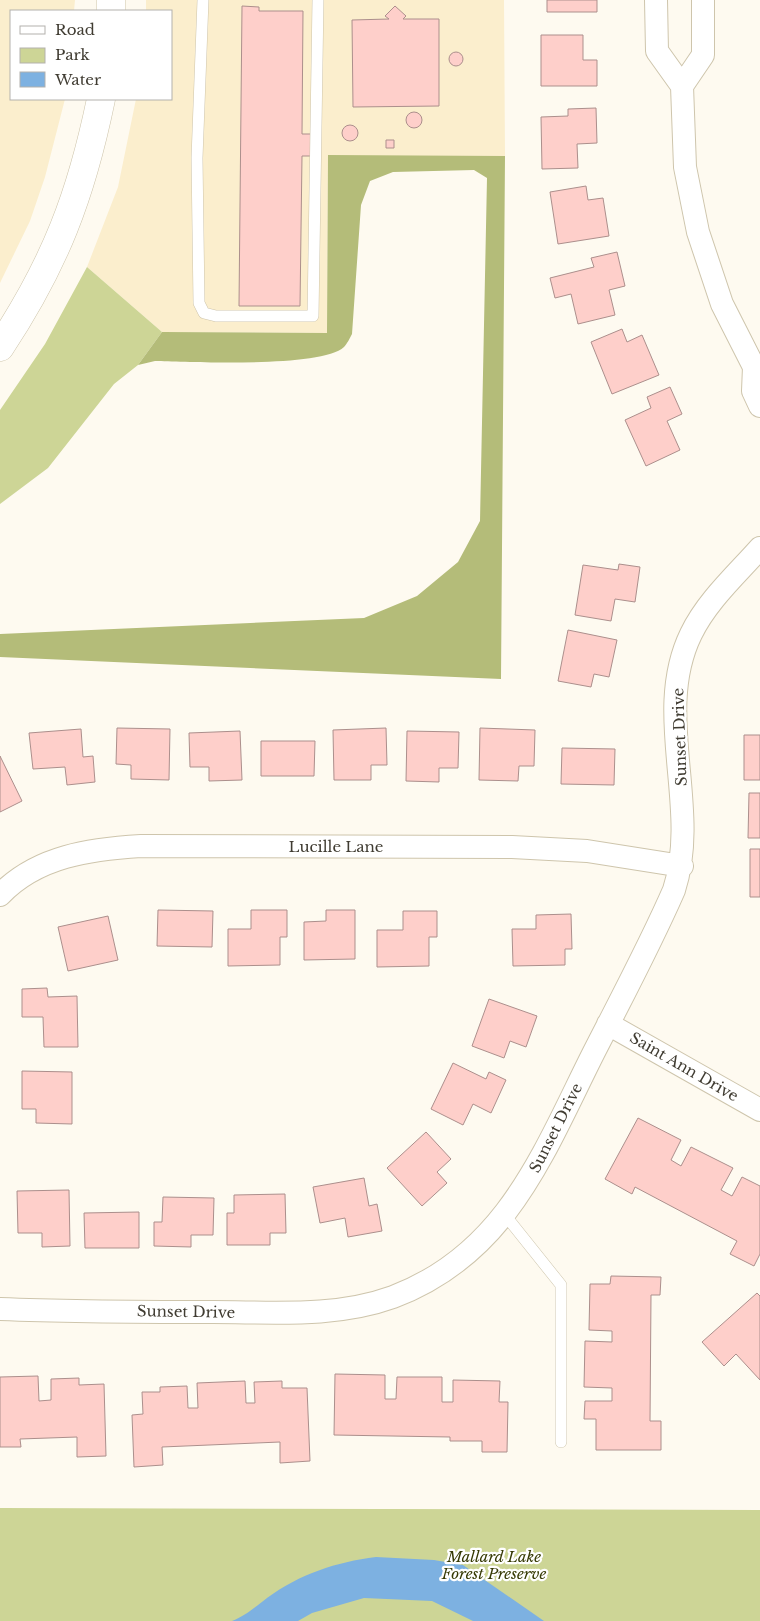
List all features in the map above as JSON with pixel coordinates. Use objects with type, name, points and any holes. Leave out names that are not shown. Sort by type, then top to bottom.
[{"type":"main road","points":[[0,347],[27,307],[58,245],[76,198],[90,151],[101,100]]},
{"type":"street","points":[[656,0],[657,51],[682,86],[685,167],[698,232],[722,304],[757,368],[753,391],[760,406]]},
{"type":"street","points":[[682,86],[703,55],[703,0]]},
{"type":"street","name":"Sunset Drive","points":[[0,1309],[269,1312],[344,1310],[391,1298],[433,1278],[470,1252],[505,1216],[534,1172],[668,904],[682,866],[683,817],[676,715],[678,672],[684,653],[701,616],[760,548]]},
{"type":"street","name":"Lucille Lane","points":[[0,895],[30,872],[55,859],[98,849],[141,846],[512,847],[587,851],[682,866]]},
{"type":"street","name":"Saint Ann Drive","points":[[608,1024],[760,1110]]},
{"type":"lane","points":[[203,0],[197,158],[199,303],[204,313],[216,316],[313,316],[318,0]]},
{"type":"lane","points":[[505,1216],[561,1285],[561,1442]]},
{"type":"shaded area","points":[[0,0],[75,0],[74,10],[10,10],[10,100],[65,100],[45,177],[30,221],[0,283]]},
{"type":"shaded area","points":[[146,0],[504,0],[505,156],[328,156],[327,333],[162,332],[87,267],[118,187],[136,100],[172,100],[172,10],[146,10]]},
{"type":"green space","points":[[328,155],[505,156],[501,679],[0,657],[0,634],[364,618],[417,596],[458,562],[480,521],[487,178],[474,170],[393,172],[370,181],[361,205],[352,334],[344,347],[331,354],[283,361],[224,363],[155,361],[138,365],[162,332],[327,333]]},
{"type":"green space","points":[[87,267],[162,332],[138,365],[114,384],[48,468],[0,504],[0,410],[45,344]]},
{"type":"green space","name":"Mallard Lake Forest Preserve","points":[[0,1508],[760,1510],[760,1621],[0,1621]]},
{"type":"water","points":[[376,1557],[434,1560],[463,1565],[544,1621],[473,1621],[432,1601],[364,1598],[312,1613],[298,1621],[232,1621],[292,1582],[305,1576],[347,1562]]},
{"type":"building","points":[[547,0],[597,0],[597,12],[547,12]]},
{"type":"building","points":[[242,6],[259,7],[259,11],[303,11],[302,134],[311,134],[311,156],[302,156],[300,306],[239,306]]},
{"type":"building","points":[[395,6],[406,16],[403,19],[439,19],[439,106],[353,107],[352,20],[389,19],[385,16]]},
{"type":"building","points":[[541,35],[583,35],[583,60],[597,60],[597,86],[541,86]]},
{"type":"building","points":[[456,52],[461,54],[463,59],[461,64],[456,66],[451,64],[449,59],[451,54]]},
{"type":"building","points":[[596,108],[597,143],[577,144],[578,168],[542,169],[541,117],[568,116],[568,109]]},
{"type":"building","points":[[414,112],[422,120],[414,128],[406,120]]},
{"type":"building","points":[[350,125],[358,133],[350,141],[342,133]]},
{"type":"building","points":[[386,140],[394,140],[394,148],[386,148]]},
{"type":"building","points":[[586,186],[588,200],[603,198],[609,236],[558,244],[550,192]]},
{"type":"building","points":[[617,252],[625,286],[609,290],[615,315],[578,324],[571,294],[555,298],[550,278],[594,267],[591,258]]},
{"type":"building","points":[[622,329],[627,342],[642,335],[659,375],[612,394],[591,342]]},
{"type":"building","points":[[670,387],[682,414],[667,421],[680,450],[646,466],[625,420],[651,408],[647,397]]},
{"type":"building","points":[[619,564],[640,567],[635,602],[615,599],[611,621],[575,615],[583,565],[618,570]]},
{"type":"building","points":[[568,630],[617,640],[609,677],[594,674],[591,687],[558,681]]},
{"type":"building","points":[[117,728],[170,729],[169,780],[131,779],[131,765],[116,764]]},
{"type":"building","points":[[386,728],[387,765],[371,765],[371,780],[334,780],[333,730]]},
{"type":"building","points":[[480,728],[535,730],[534,766],[519,766],[518,781],[479,780]]},
{"type":"building","points":[[81,729],[83,757],[93,756],[95,782],[67,785],[65,767],[33,769],[29,733]]},
{"type":"building","points":[[240,731],[242,780],[209,781],[209,767],[190,767],[189,733]]},
{"type":"building","points":[[407,731],[459,732],[458,768],[439,768],[439,782],[406,781]]},
{"type":"building","points":[[744,735],[760,735],[760,780],[744,780]]},
{"type":"building","points":[[261,741],[315,741],[314,776],[261,776]]},
{"type":"building","points":[[562,748],[615,749],[614,785],[561,784]]},
{"type":"building","points":[[0,756],[22,801],[0,812]]},
{"type":"building","points":[[749,793],[760,793],[760,838],[748,838]]},
{"type":"building","points":[[750,849],[760,849],[760,897],[750,897]]},
{"type":"building","points":[[158,910],[213,911],[212,947],[157,946]]},
{"type":"building","points":[[251,910],[287,910],[287,937],[280,937],[280,965],[228,966],[228,929],[251,929]]},
{"type":"building","points":[[326,910],[355,910],[355,959],[304,960],[304,922],[326,921]]},
{"type":"building","points":[[403,911],[437,911],[437,937],[429,937],[429,966],[377,967],[377,930],[403,930]]},
{"type":"building","points":[[571,914],[572,949],[565,949],[565,965],[513,966],[512,929],[536,929],[536,915]]},
{"type":"building","points":[[108,916],[118,960],[68,971],[58,927]]},
{"type":"building","points":[[47,988],[48,997],[77,996],[78,1047],[44,1047],[43,1017],[22,1017],[22,989]]},
{"type":"building","points":[[489,999],[537,1016],[526,1047],[510,1041],[504,1058],[472,1046]]},
{"type":"building","points":[[453,1063],[486,1079],[489,1072],[506,1080],[491,1113],[473,1104],[463,1125],[431,1109]]},
{"type":"building","points":[[22,1071],[72,1072],[72,1124],[36,1123],[36,1109],[22,1109]]},
{"type":"building","points":[[638,1118],[681,1140],[671,1160],[681,1166],[691,1147],[733,1168],[721,1190],[732,1196],[742,1177],[760,1186],[760,1254],[754,1266],[730,1254],[737,1241],[635,1187],[632,1194],[605,1179]]},
{"type":"building","points":[[426,1132],[451,1159],[437,1172],[447,1183],[422,1206],[387,1168]]},
{"type":"building","points":[[364,1178],[369,1206],[377,1204],[382,1231],[348,1237],[345,1218],[320,1223],[313,1187]]},
{"type":"building","points":[[69,1190],[70,1246],[42,1247],[42,1233],[18,1233],[17,1191]]},
{"type":"building","points":[[285,1194],[286,1233],[270,1233],[270,1245],[227,1245],[227,1213],[234,1213],[234,1195]]},
{"type":"building","points":[[163,1197],[214,1198],[213,1235],[191,1235],[191,1247],[154,1246],[154,1222],[162,1222]]},
{"type":"building","points":[[139,1212],[139,1248],[85,1248],[84,1213]]},
{"type":"building","points":[[611,1276],[661,1277],[660,1295],[651,1295],[650,1421],[661,1421],[661,1450],[596,1450],[596,1419],[584,1419],[585,1401],[612,1401],[612,1388],[584,1387],[585,1341],[612,1342],[612,1331],[589,1330],[590,1284],[610,1284]]},
{"type":"building","points":[[757,1293],[760,1296],[760,1380],[736,1354],[724,1366],[702,1342]]},
{"type":"building","points":[[335,1374],[385,1375],[385,1399],[396,1399],[397,1377],[442,1377],[442,1402],[453,1402],[453,1380],[500,1381],[499,1402],[508,1402],[507,1452],[482,1452],[482,1441],[450,1441],[450,1437],[334,1435]]},
{"type":"building","points":[[38,1376],[39,1401],[51,1400],[51,1379],[79,1378],[79,1385],[104,1384],[106,1456],[77,1457],[77,1437],[20,1439],[21,1447],[0,1447],[0,1377]]},
{"type":"building","points":[[245,1381],[246,1403],[255,1403],[254,1382],[282,1381],[282,1388],[307,1388],[310,1461],[280,1463],[280,1442],[162,1447],[163,1465],[134,1467],[132,1415],[143,1414],[142,1392],[160,1392],[160,1387],[187,1386],[188,1408],[198,1408],[197,1383]]}]
